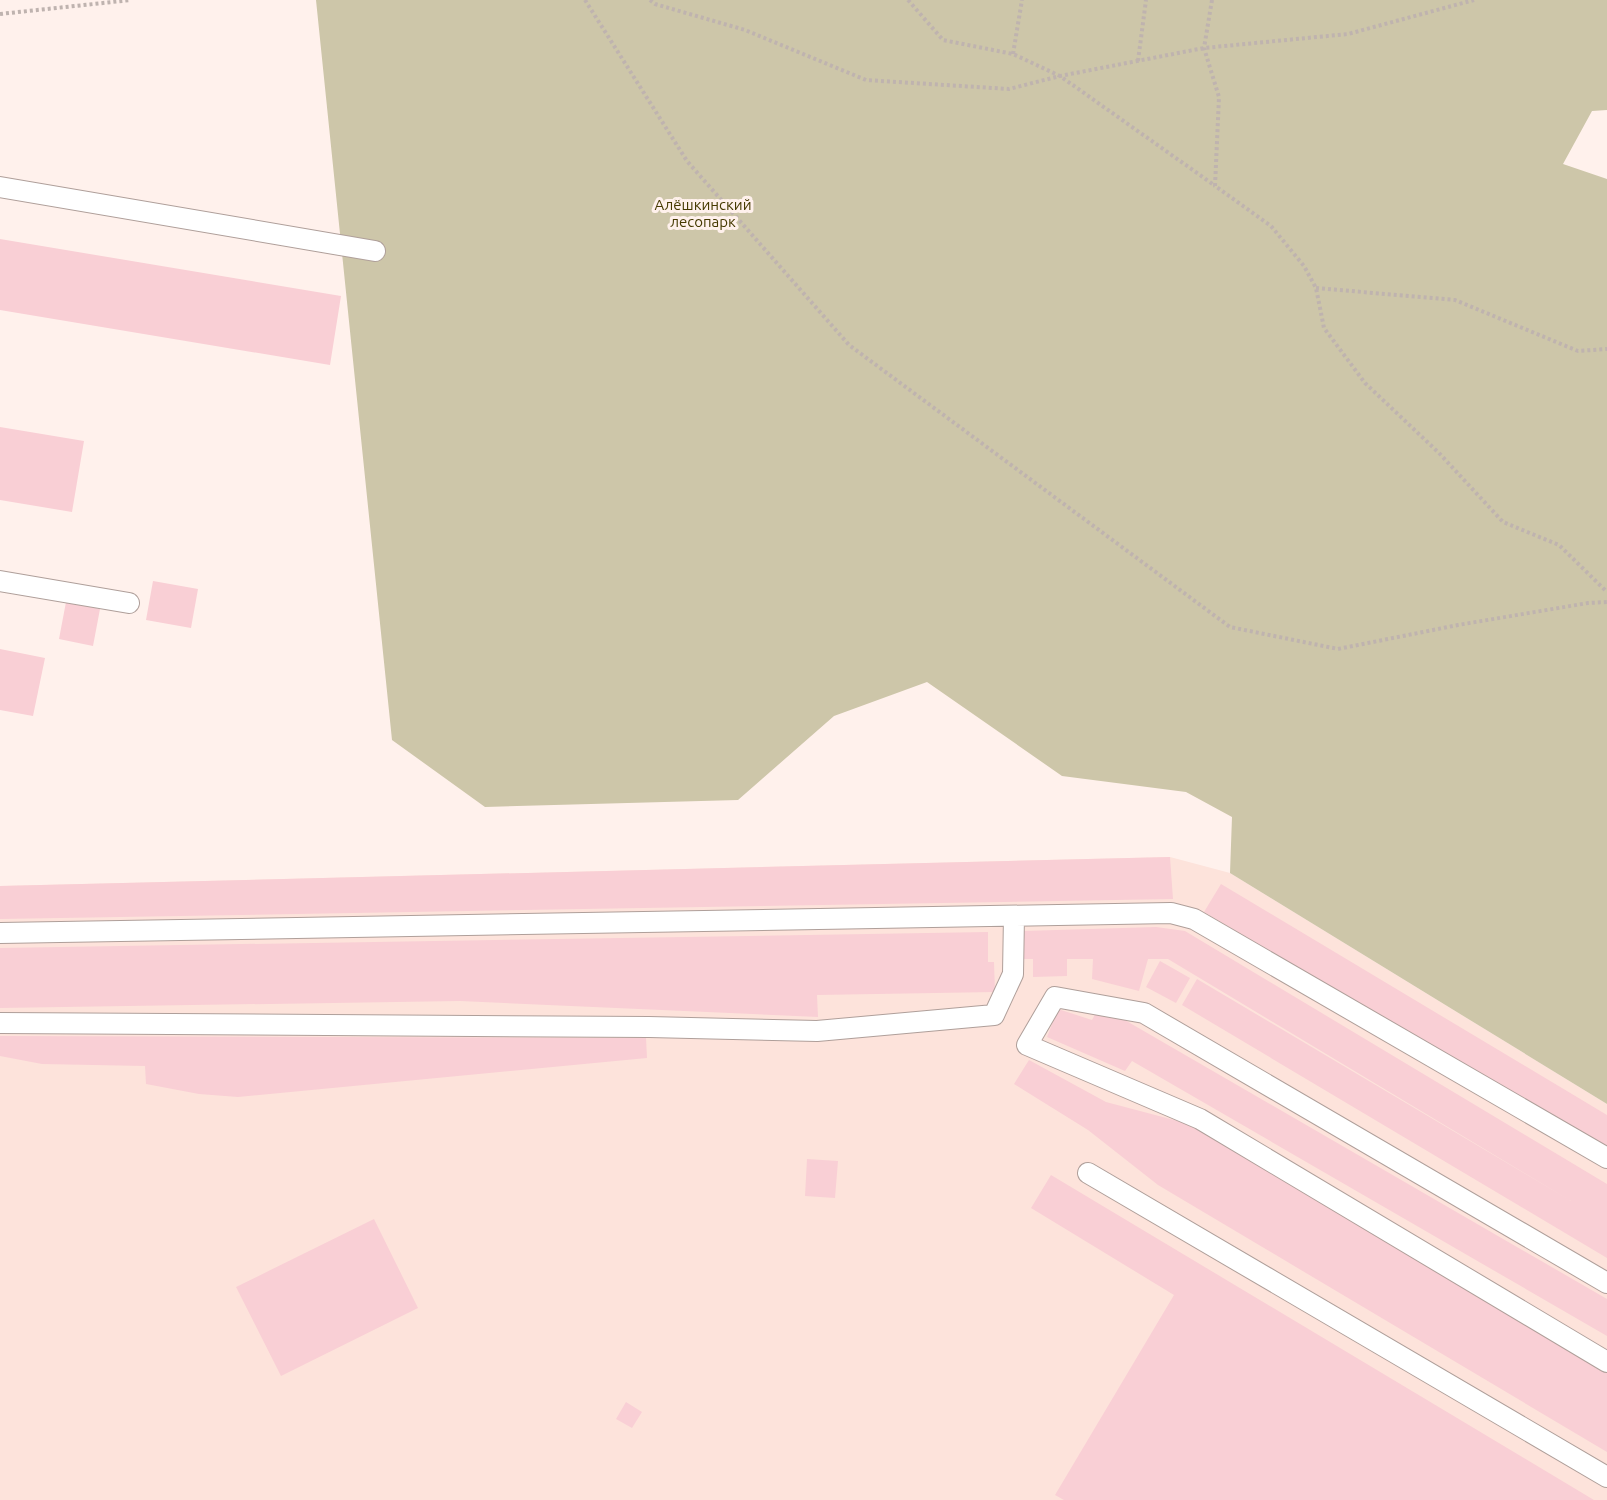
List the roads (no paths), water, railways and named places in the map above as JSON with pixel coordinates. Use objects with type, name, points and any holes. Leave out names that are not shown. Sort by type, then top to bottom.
[{"type":"lane","points":[[0,187],[375,251]]},
{"type":"lane","points":[[0,580],[129,603]]},
{"type":"lane","points":[[0,933],[1171,913],[1194,919],[1607,1158]]},
{"type":"lane","points":[[0,1023],[638,1027],[817,1031],[994,1015],[1013,974],[1014,916]]},
{"type":"lane","points":[[1607,1283],[1144,1013],[1055,997],[1027,1045],[1200,1119],[1607,1362]]},
{"type":"lane","points":[[1088,1173],[1607,1477]]},
{"type":"park label","name":"Алёшкинский лесопарк","points":[[703,212]]}]
